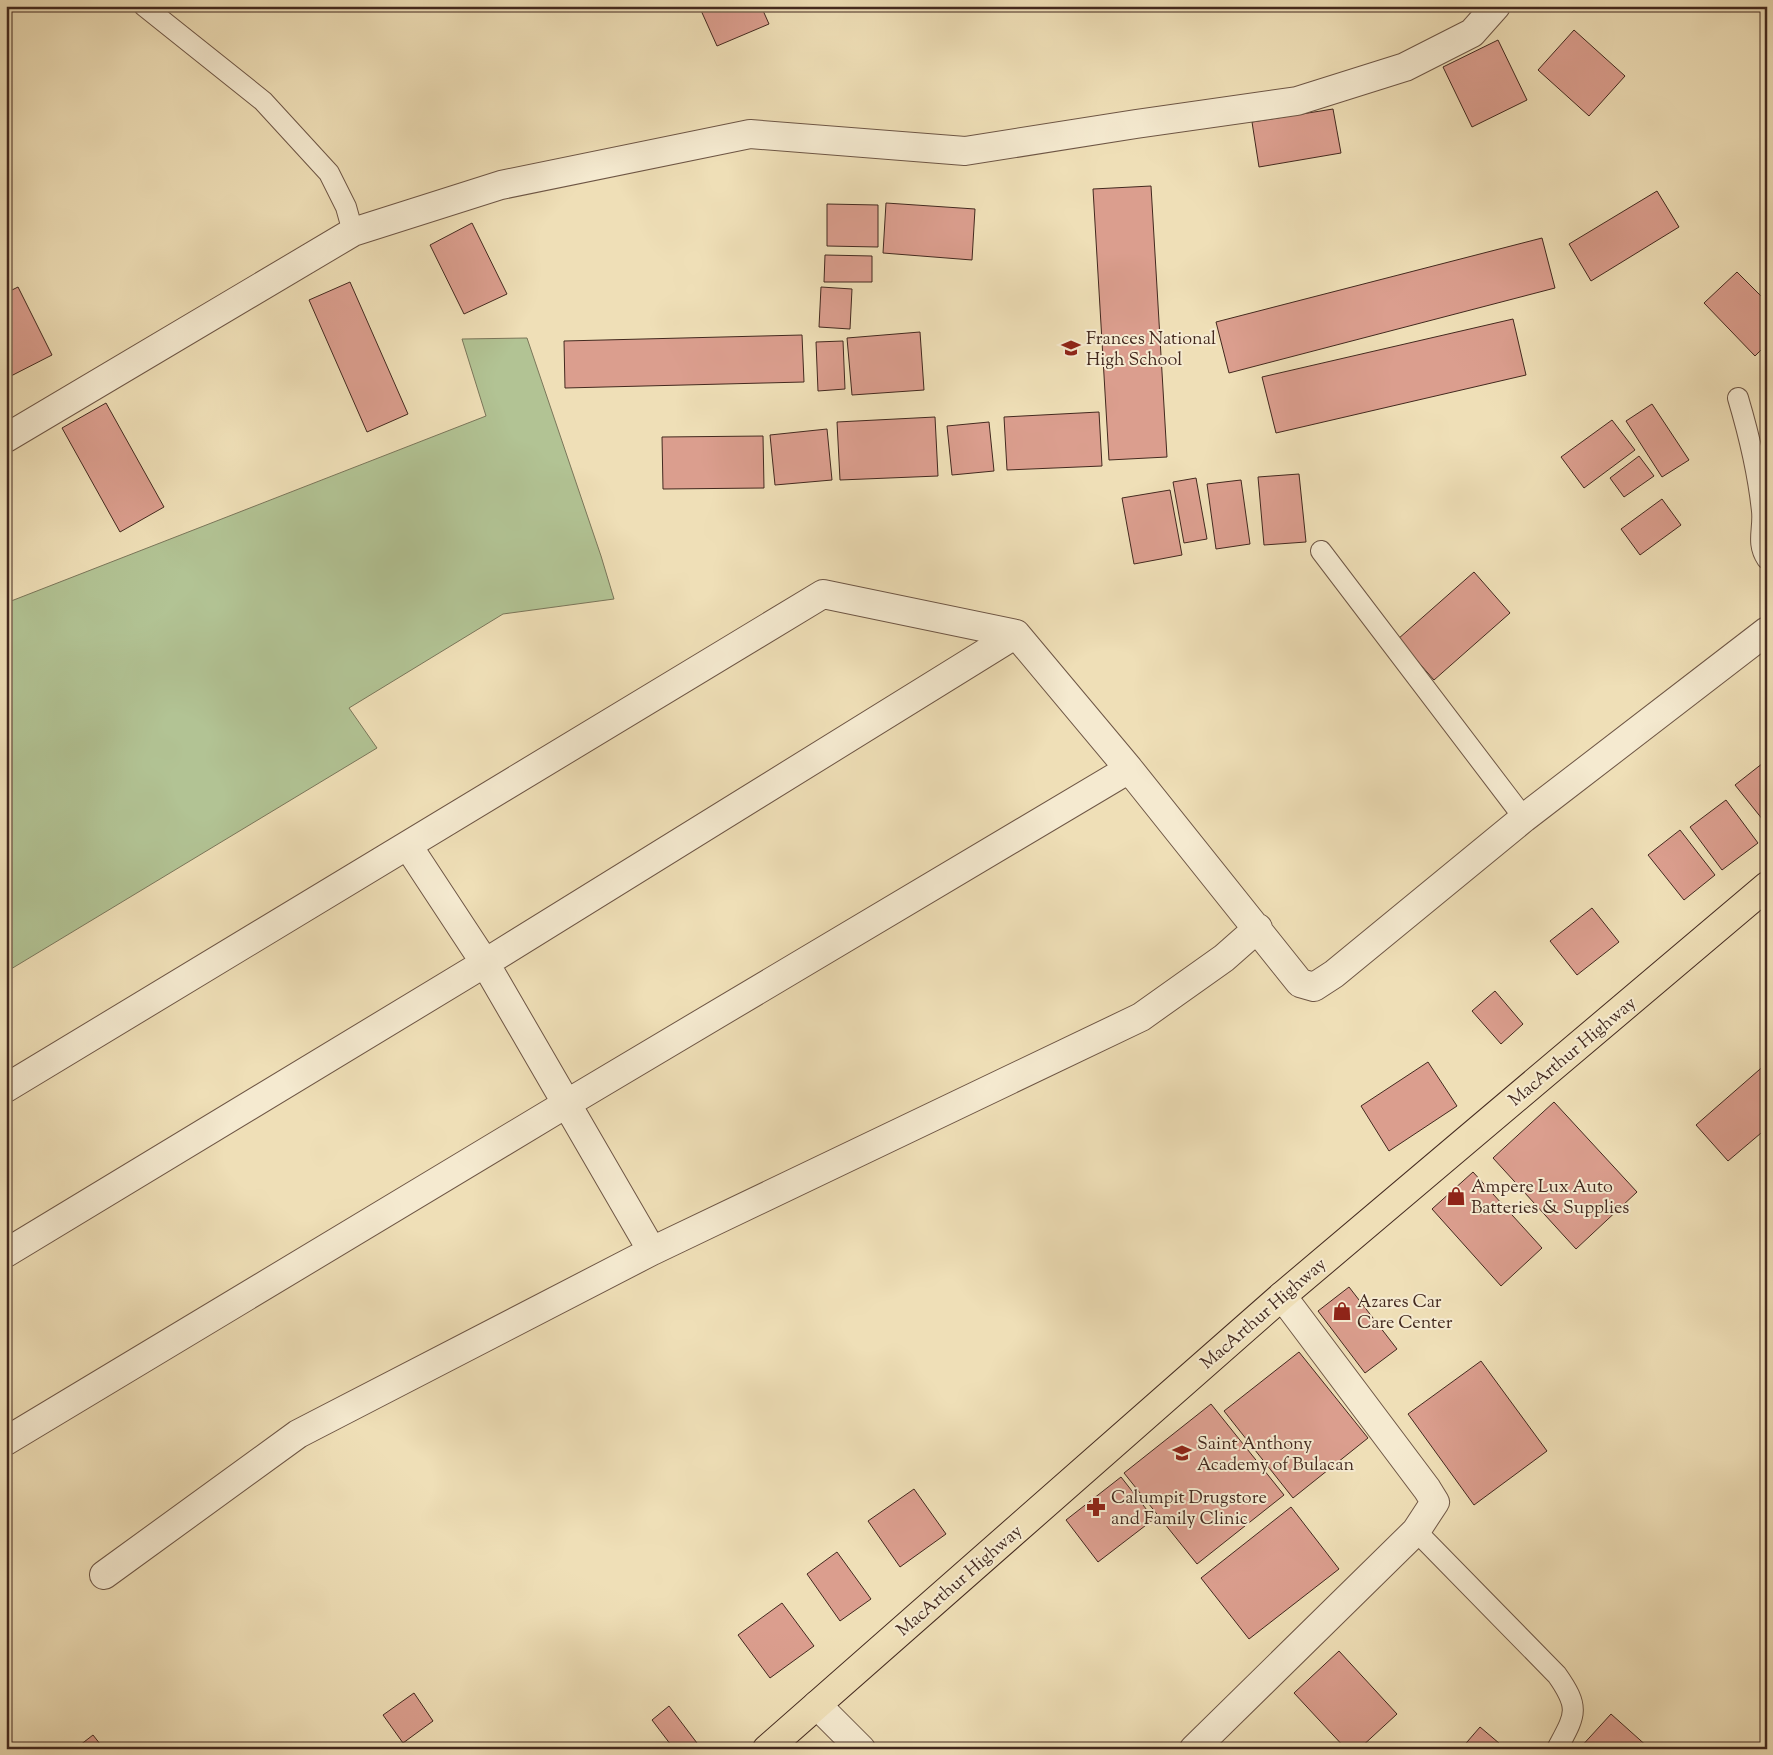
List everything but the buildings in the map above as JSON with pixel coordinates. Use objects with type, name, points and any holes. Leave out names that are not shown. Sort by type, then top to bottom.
[{"type":"highway","name":"MacArthur Highway","points":[[767,1749],[1282,1296],[1767,886]]},
{"type":"street","points":[[6,438],[353,232],[501,184],[750,134],[966,151],[1297,101],[1405,68],[1472,33],[1496,6]]},
{"type":"street","points":[[6,1088],[823,594],[1016,634],[1129,769],[1258,928],[1300,983],[1314,987],[1334,974],[1524,818],[1767,631]]},
{"type":"street","points":[[6,1252],[485,962],[1016,634]]},
{"type":"street","points":[[6,1441],[566,1104],[1129,769]]},
{"type":"street","points":[[408,846],[485,962],[652,1251]]},
{"type":"street","points":[[104,1575],[298,1434],[652,1251],[1141,1017],[1224,958],[1258,928]]},
{"type":"street","points":[[1194,1749],[1416,1530],[1435,1502],[1282,1296]]},
{"type":"street","points":[[817,1705],[861,1749]]},
{"type":"lane","points":[[144,6],[264,100],[329,173],[346,207],[353,232]]},
{"type":"lane","points":[[1738,398],[1751,441],[1762,513],[1760,545],[1767,559]]},
{"type":"lane","points":[[1321,551],[1524,818]]},
{"type":"lane","points":[[1416,1530],[1557,1675],[1571,1695],[1573,1719],[1557,1749]]},
{"type":"green space","points":[[527,338],[614,599],[503,614],[349,708],[377,748],[6,972],[6,603],[486,416],[462,339]]},
{"type":"place","name":"Frances National High School","points":[[1071,348]]},
{"type":"place","name":"Ampere Lux Auto Batteries & Supplies","points":[[1456,1196]]},
{"type":"place","name":"Azares Car Care Center","points":[[1342,1311]]},
{"type":"place","name":"Saint Anthony Academy of Bulacan","points":[[1182,1453]]},
{"type":"place","name":"Calumpit Drugstore and Family Clinic","points":[[1096,1507]]}]
